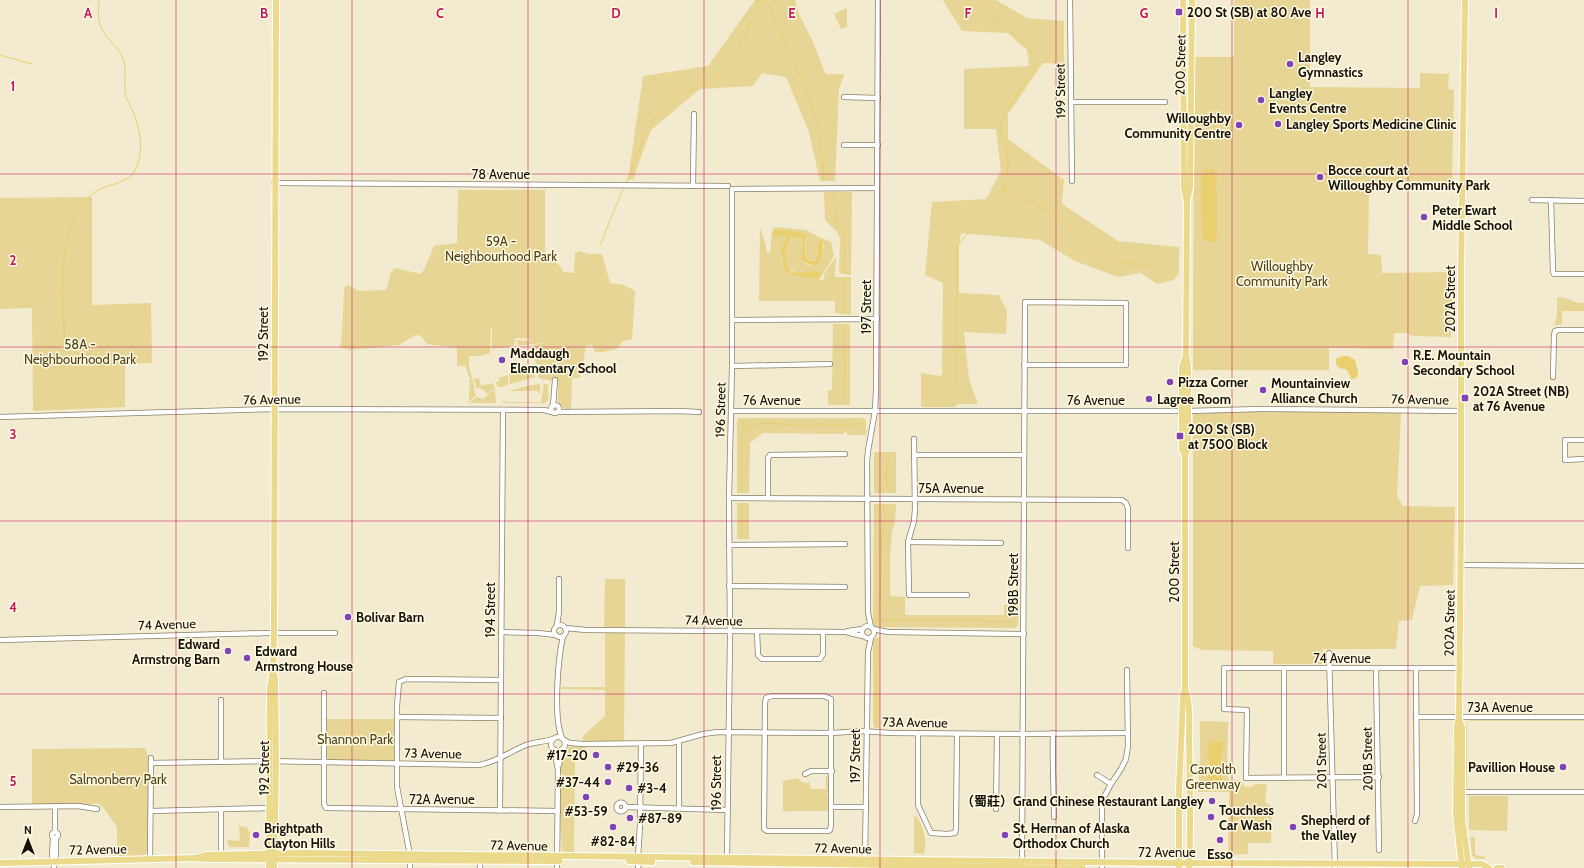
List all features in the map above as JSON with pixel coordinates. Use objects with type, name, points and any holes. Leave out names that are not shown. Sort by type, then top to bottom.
[{"type":"main road","name":"192 Street","points":[[269,868],[272,856],[273,761],[270,689],[273,668],[274,633],[274,183],[276,0]]},
{"type":"main road","name":"200 Street","points":[[1183,0],[1184,188],[1187,202]]},
{"type":"main road","name":"200 Street","points":[[1179,865],[1180,755],[1183,696],[1185,689],[1185,455],[1182,449],[1185,411],[1182,368],[1186,355],[1187,202],[1190,188],[1192,0]]},
{"type":"main road","name":"202A Street","points":[[1465,0],[1461,270],[1460,668],[1459,718],[1457,727],[1459,792],[1465,866]]},
{"type":"main road","name":"200 Street","points":[[1185,689],[1188,696],[1189,866]]},
{"type":"main road","name":"192 Street","points":[[273,761],[270,808],[274,868]]},
{"type":"main road","name":"72 Avenue","points":[[196,858],[207,854],[362,859],[410,857],[480,860],[557,858]]},
{"type":"main road","name":"72 Avenue","points":[[0,863],[54,865],[150,859],[206,859],[272,856],[445,857],[453,855],[803,866],[1465,866],[1482,864],[1489,868]]},
{"type":"main road","name":"72 Avenue","points":[[638,862],[644,860],[663,860],[672,858],[727,863],[865,860],[1082,868]]},
{"type":"main road","points":[[803,866],[808,862],[828,862],[840,860]]},
{"type":"main road","points":[[835,865],[842,863],[863,863],[865,860]]},
{"type":"main road","points":[[1497,868],[1502,868]]},
{"type":"street","name":"197 Street","points":[[865,860],[868,652],[872,637],[872,628],[868,613],[868,451],[875,411],[877,319],[878,0]]},
{"type":"street","name":"199 Street","points":[[1070,0],[1072,181]]},
{"type":"street","points":[[844,97],[878,98]]},
{"type":"street","points":[[1071,102],[1165,102]]},
{"type":"street","points":[[693,186],[694,114]]},
{"type":"street","points":[[844,145],[878,145]]},
{"type":"street","name":"78 Avenue","points":[[274,183],[693,186],[730,188],[877,188]]},
{"type":"street","name":"196 Street","points":[[727,863],[728,732],[730,698],[729,498],[732,366],[730,188]]},
{"type":"street","points":[[1532,200],[1584,201]]},
{"type":"street","points":[[1552,200],[1552,269],[1554,274],[1584,274]]},
{"type":"street","name":"198B Street","points":[[1022,865],[1025,500],[1024,365],[1025,302],[1126,303],[1126,365],[1024,365]]},
{"type":"street","points":[[732,320],[877,319]]},
{"type":"street","points":[[1553,377],[1554,335],[1556,330],[1584,330]]},
{"type":"street","points":[[732,366],[830,364]]},
{"type":"street","points":[[555,380],[555,409]]},
{"type":"street","name":"76 Avenue","points":[[0,417],[274,409],[555,409],[566,411],[699,412]]},
{"type":"street","name":"76 Avenue","points":[[731,411],[1185,411],[1261,409],[1461,411]]},
{"type":"street","name":"194 Street","points":[[500,810],[503,410]]},
{"type":"street","points":[[914,439],[915,499],[914,520],[908,542],[909,595],[967,595]]},
{"type":"street","points":[[1584,440],[1565,440],[1565,460],[1584,459]]},
{"type":"street","points":[[768,498],[769,456],[845,454]]},
{"type":"street","points":[[914,455],[1024,455]]},
{"type":"street","name":"75A Avenue","points":[[729,498],[1076,499],[1125,502],[1129,510],[1128,548]]},
{"type":"street","points":[[908,542],[1001,543]]},
{"type":"street","points":[[729,544],[845,544]]},
{"type":"street","points":[[1461,565],[1584,566]]},
{"type":"street","points":[[558,770],[551,742],[554,739],[558,722],[560,652],[564,630],[560,612],[559,579]]},
{"type":"street","points":[[729,586],[845,587]]},
{"type":"street","points":[[560,612],[556,631],[560,652]]},
{"type":"street","name":"197 Street","points":[[868,613],[863,628],[863,637],[868,652]]},
{"type":"street","points":[[863,628],[872,628],[888,632],[1024,634]]},
{"type":"street","name":"74 Avenue","points":[[564,630],[846,632],[863,628]]},
{"type":"street","points":[[556,631],[564,630]]},
{"type":"street","points":[[501,632],[538,633],[564,630]]},
{"type":"street","points":[[758,632],[758,655],[762,659],[820,659],[823,654],[823,632]]},
{"type":"street","name":"74 Avenue","points":[[846,632],[863,637],[872,637]]},
{"type":"street","points":[[872,637],[888,632]]},
{"type":"street","name":"74 Avenue","points":[[0,640],[274,633],[336,633]]},
{"type":"street","name":"201 Street","points":[[1329,653],[1335,866]]},
{"type":"street","name":"74 Avenue","points":[[1284,778],[1246,778],[1247,710],[1224,709],[1224,668],[1460,668]]},
{"type":"street","points":[[1415,821],[1417,814],[1416,668]]},
{"type":"street","points":[[1284,669],[1284,778],[1379,777]]},
{"type":"street","name":"201B Street","points":[[1376,669],[1379,777],[1379,850]]},
{"type":"street","points":[[1102,865],[1102,808],[1104,797],[1110,784],[1126,759],[1128,746],[1127,670]]},
{"type":"street","points":[[410,868],[410,857],[397,787],[398,683],[400,680],[406,679],[501,680]]},
{"type":"street","points":[[324,693],[324,762]]},
{"type":"street","points":[[772,696],[824,696],[831,698],[832,733],[830,830],[812,832],[765,830],[766,698],[772,696]]},
{"type":"street","points":[[221,700],[221,762]]},
{"type":"street","points":[[397,717],[501,718]]},
{"type":"street","name":"73A Avenue","points":[[1416,717],[1584,718]]},
{"type":"street","points":[[557,868],[558,770],[565,744],[558,722]]},
{"type":"street","name":"73A Avenue","points":[[679,742],[703,734],[728,732],[867,732],[957,734],[1128,733]]},
{"type":"street","points":[[918,733],[918,806],[931,833],[950,834],[955,832],[957,734]]},
{"type":"street","points":[[1053,733],[1052,774],[1054,817]]},
{"type":"street","points":[[996,809],[997,734]]},
{"type":"street","points":[[554,739],[558,737],[570,743],[583,744],[665,744],[679,742],[679,809]]},
{"type":"street","name":"73 Avenue","points":[[151,811],[151,761],[273,761],[479,765],[496,761],[524,746],[554,739]]},
{"type":"street","points":[[541,743],[558,750],[572,745],[583,744]]},
{"type":"street","points":[[638,862],[641,744]]},
{"type":"street","name":"72A Avenue","points":[[324,762],[324,804],[326,808],[558,811]]},
{"type":"street","points":[[805,774],[811,771],[832,771]]},
{"type":"street","points":[[1097,775],[1110,784]]},
{"type":"street","points":[[1459,792],[1584,792]]},
{"type":"street","points":[[54,806],[55,832],[58,834],[55,838],[52,857],[54,865]]},
{"type":"street","points":[[0,807],[78,806],[97,809]]},
{"type":"street","points":[[625,807],[727,810]]},
{"type":"street","points":[[831,807],[866,807]]},
{"type":"street","points":[[150,859],[151,811],[270,808]]},
{"type":"street","points":[[221,809],[221,854]]},
{"type":"street","points":[[480,860],[480,868]]},
{"type":"green space","points":[[755,0],[795,0],[799,14],[813,42],[825,73],[843,74],[844,76],[839,88],[835,181],[820,181],[809,132],[786,77],[762,73],[753,86],[700,89],[651,130],[633,179],[628,180],[643,76],[708,66]]},
{"type":"green space","points":[[943,0],[996,0],[1027,18],[1064,21],[1064,64],[1043,63],[1008,114],[1008,139],[1064,180],[1062,204],[1118,241],[1179,247],[1179,272],[1174,280],[1157,284],[1141,273],[1118,277],[1075,261],[1040,240],[961,233],[959,246],[959,293],[999,295],[1007,311],[1006,334],[964,332],[969,379],[978,404],[958,404],[955,407],[921,407],[921,373],[942,376],[943,283],[925,275],[932,202],[986,199],[1001,171],[996,129],[964,129],[964,69],[1029,66],[1027,50],[1008,33],[962,31]]},
{"type":"green space","name":"Willoughby Community Park","points":[[1234,0],[1310,0],[1310,87],[1420,88],[1420,73],[1449,74],[1448,89],[1454,90],[1452,178],[1454,182],[1398,181],[1369,191],[1368,254],[1381,255],[1382,273],[1453,272],[1451,337],[1413,336],[1406,333],[1394,333],[1393,349],[1329,348],[1329,370],[1193,370],[1194,57],[1234,57]]},
{"type":"green space","points":[[847,8],[847,27],[841,29],[834,14]]},
{"type":"green space","name":"59A - Neighbourhood Park","points":[[458,190],[545,190],[545,254],[559,265],[564,272],[574,273],[575,253],[579,251],[589,254],[602,254],[610,283],[624,285],[635,291],[632,339],[623,341],[616,349],[602,352],[595,352],[592,345],[586,346],[580,378],[572,378],[571,409],[566,409],[559,406],[558,380],[549,381],[538,377],[538,366],[541,365],[536,364],[532,345],[542,344],[544,338],[542,343],[518,346],[517,340],[529,341],[531,339],[516,338],[513,340],[516,340],[514,346],[492,349],[491,326],[490,353],[480,356],[469,356],[469,366],[472,378],[470,379],[465,366],[457,366],[457,348],[427,344],[421,336],[416,335],[399,345],[349,350],[340,347],[344,288],[348,285],[359,291],[386,290],[391,273],[395,268],[421,274],[434,246],[457,243]]},
{"type":"green space","points":[[824,192],[852,192],[851,275],[842,274],[839,272],[840,238],[837,232],[825,220]]},
{"type":"green space","name":"58A - Neighbourhood Park","points":[[92,197],[92,305],[151,303],[152,363],[125,364],[125,407],[33,411],[32,308],[0,309],[0,198]]},
{"type":"green space","points":[[776,227],[806,230],[821,238],[818,243],[817,259],[813,261],[806,258],[806,240],[798,233],[776,229],[772,231]]},
{"type":"green space","points":[[760,228],[766,245],[766,252],[769,253],[772,232],[788,236],[781,254],[782,262],[786,271],[817,279],[821,276],[820,280],[823,280],[825,272],[836,257],[835,277],[851,277],[851,315],[835,313],[835,301],[759,301]]},
{"type":"green space","points":[[794,236],[803,237],[803,259],[808,265],[813,265],[820,261],[824,245],[822,238],[831,242],[834,256],[822,275],[795,272],[787,267],[785,259],[786,245],[790,238]]},
{"type":"green space","points":[[1557,297],[1584,303],[1584,311],[1562,311],[1562,324],[1554,326],[1557,316]]},
{"type":"green space","points":[[833,324],[850,324],[850,405],[828,405],[828,390],[832,390]]},
{"type":"green space","points":[[530,367],[536,367],[535,377],[510,384],[509,375],[511,373]]},
{"type":"green space","points":[[508,375],[508,385],[498,387],[496,382],[499,381],[499,378]]},
{"type":"green space","points":[[479,378],[481,386],[493,383],[495,389],[487,394],[480,388],[476,389],[476,384],[473,379]]},
{"type":"green space","points":[[472,379],[476,395],[469,402],[469,380]]},
{"type":"green space","points":[[539,384],[540,394],[538,391],[509,391],[531,385]]},
{"type":"green space","points":[[544,384],[548,384],[548,400],[545,403],[503,403],[504,397],[505,402],[541,402]]},
{"type":"green space","points":[[495,390],[496,403],[469,403],[477,397],[484,399],[490,392]]},
{"type":"green space","points":[[1261,411],[1401,412],[1397,496],[1403,506],[1455,507],[1453,585],[1420,586],[1412,620],[1399,621],[1396,649],[1323,649],[1322,664],[1273,664],[1273,651],[1202,650],[1193,646],[1193,414]]},
{"type":"green space","points":[[739,418],[863,418],[866,420],[866,435],[847,435],[847,432],[844,432],[844,434],[763,433],[750,443],[749,493],[737,493],[737,420]]},
{"type":"green space","points":[[874,452],[896,452],[896,493],[874,493]]},
{"type":"green space","points":[[737,503],[749,503],[749,539],[737,539]]},
{"type":"green space","points":[[874,504],[896,504],[890,557],[890,596],[905,597],[905,615],[1004,615],[1004,605],[1018,605],[1018,625],[1015,628],[876,627],[873,623]]},
{"type":"green space","points":[[605,579],[625,579],[625,627],[604,627]]},
{"type":"green space","points":[[605,633],[625,633],[624,741],[583,742],[583,736],[605,716],[605,690],[561,689],[562,687],[605,687]]},
{"type":"green space","points":[[876,638],[880,638],[880,728],[875,728],[873,724],[873,641]]},
{"type":"green space","name":"Shannon Park","points":[[326,719],[395,719],[395,759],[393,761],[329,760],[326,756]]},
{"type":"green space","points":[[1584,720],[1584,721],[1470,721]]},
{"type":"green space","points":[[1467,721],[1467,788],[1465,785]]},
{"type":"green space","name":"Carvolth Greenway","points":[[1200,722],[1228,722],[1227,775],[1229,780],[1241,780],[1246,787],[1251,787],[1255,784],[1267,784],[1265,802],[1272,807],[1271,843],[1248,843],[1248,854],[1228,855],[1229,792],[1198,792]]},
{"type":"green space","points":[[571,746],[586,747],[586,750],[575,761],[574,853],[565,853],[562,850],[560,813],[562,773],[560,771],[564,750]]},
{"type":"green space","name":"Salmonberry Park","points":[[145,748],[148,755],[150,782],[147,821],[148,850],[144,856],[117,858],[117,827],[103,807],[99,804],[32,804],[32,749]]},
{"type":"green space","points":[[826,775],[828,778],[828,792],[826,792],[828,794],[828,811],[783,811],[783,781],[798,778],[802,782],[809,782],[811,789],[826,789]]},
{"type":"green space","points":[[1469,796],[1508,796],[1507,831],[1469,830]]},
{"type":"green space","points":[[914,816],[916,816],[919,820],[923,829],[925,844],[924,854],[914,853]]},
{"type":"green space","points":[[239,826],[247,827],[248,831],[250,831],[249,847],[229,847],[227,840],[240,841]]},
{"type":"green space","points":[[1470,837],[1475,837],[1475,855],[1482,856],[1481,857],[1485,856],[1485,859],[1476,859],[1472,855]]},
{"type":"shaded area","points":[[1206,170],[1214,170],[1218,176],[1215,183],[1217,195],[1217,237],[1215,242],[1205,241],[1202,234],[1201,178]]},
{"type":"shaded area","points":[[778,229],[799,232],[805,235],[806,255],[808,260],[814,261],[817,259],[818,243],[822,238],[822,254],[819,263],[817,264],[809,264],[802,259],[802,237],[791,237],[785,254],[788,267],[791,271],[816,271],[820,272],[822,275],[817,279],[792,275],[786,271],[783,266],[781,249],[787,236],[773,235],[772,232]]},
{"type":"shaded area","points":[[1343,356],[1348,356],[1355,360],[1358,376],[1354,379],[1351,379],[1346,369],[1338,367],[1336,364],[1336,359]]},
{"type":"shaded area","points":[[1211,741],[1224,743],[1221,753],[1221,784],[1218,787],[1207,787],[1206,785],[1210,767],[1207,751]]},
{"type":"waterway","points":[[65,343],[63,307],[64,266],[66,246],[71,227],[78,210],[89,197],[105,187],[121,182],[133,173],[138,165],[141,148],[138,126],[126,95],[124,60],[120,52],[106,36],[101,27],[99,22],[99,0]]},
{"type":"waterway","points":[[626,183],[645,134],[656,116],[671,100],[704,84],[725,69],[733,59],[745,36],[759,0]]},
{"type":"waterway","points":[[764,0],[769,6],[811,102],[819,133],[824,179]]},
{"type":"waterway","points":[[957,384],[957,246],[1000,195],[1005,185],[1008,162],[1006,148],[1001,134],[1001,119],[1037,65],[1032,53],[1022,41],[998,23],[990,11],[977,0]]},
{"type":"waterway","points":[[0,55],[32,64]]},
{"type":"waterway","points":[[600,245],[623,189]]},
{"type":"waterway","points":[[1002,190],[1022,197],[1047,209],[1053,213],[1083,243],[1104,257],[1123,262],[1156,267]]},
{"type":"waterway","points":[[833,195],[837,222],[845,236],[844,272]]},
{"type":"waterway","points":[[831,225],[836,219]]},
{"type":"waterway","points":[[844,279],[844,313]]},
{"type":"waterway","points":[[844,327],[845,399]]},
{"type":"waterway","points":[[740,420],[745,426]]},
{"type":"waterway","points":[[745,427],[764,423],[807,426],[818,424],[852,425],[861,423]]},
{"type":"waterway","points":[[742,491],[742,434],[745,427]]},
{"type":"waterway","points":[[883,492],[888,483],[885,473],[889,461],[886,457]]},
{"type":"waterway","points":[[742,504],[742,537]]},
{"type":"waterway","points":[[877,622],[880,601],[882,536],[886,518],[883,505]]},
{"type":"waterway","points":[[878,619],[1012,622]]},
{"type":"waterway","points":[[876,725],[877,644]]},
{"type":"place","name":"200 St (SB) at 80 Ave","points":[[1179,12]]},
{"type":"place","name":"Langley Gymnastics","points":[[1290,64]]},
{"type":"place","name":"Langley Events Centre","points":[[1261,100]]},
{"type":"place","name":"Langley Sports Medicine Clinic","points":[[1278,124]]},
{"type":"place","name":"Willoughby Community Centre","points":[[1239,125]]},
{"type":"place","name":"Bocce court at Willoughby Community Park","points":[[1320,177]]},
{"type":"place","name":"Peter Ewart Middle School","points":[[1424,217]]},
{"type":"place","name":"Maddaugh Elementary School","points":[[502,360]]},
{"type":"place","name":"R.E. Mountain Secondary School","points":[[1405,362]]},
{"type":"place","name":"Pizza Corner","points":[[1170,382]]},
{"type":"place","name":"Mountainview Alliance Church","points":[[1263,390]]},
{"type":"place","name":"202A Street (NB) at 76 Avenue","points":[[1465,398]]},
{"type":"place","name":"Lagree Room","points":[[1149,399]]},
{"type":"place","name":"200 St (SB) at 7500 Block","points":[[1180,436]]},
{"type":"place","name":"Bolivar Barn","points":[[348,617]]},
{"type":"place","name":"Edward Armstrong Barn","points":[[228,651]]},
{"type":"place","name":"Edward Armstrong House","points":[[247,658]]},
{"type":"place","name":"#17-20","points":[[596,755]]},
{"type":"place","name":"#29-36","points":[[608,767]]},
{"type":"place","name":"Pavillion House","points":[[1563,767]]},
{"type":"place","name":"#37-44","points":[[608,782]]},
{"type":"place","name":"#3-4","points":[[629,788]]},
{"type":"place","name":"#53-59","points":[[586,797]]},
{"type":"place","name":"（蜀莊）Grand Chinese Restaurant Langley","points":[[1212,801]]},
{"type":"place","name":"Touchless Car Wash","points":[[1211,817]]},
{"type":"place","name":"#87-89","points":[[630,818]]},
{"type":"place","name":"#82-84","points":[[613,827]]},
{"type":"place","name":"Shepherd of the Valley","points":[[1293,827]]},
{"type":"place","name":"Brightpath Clayton Hills","points":[[256,835]]},
{"type":"place","name":"St. Herman of Alaska Orthodox Church","points":[[1005,835]]},
{"type":"place","name":"Esso","points":[[1220,840]]}]
